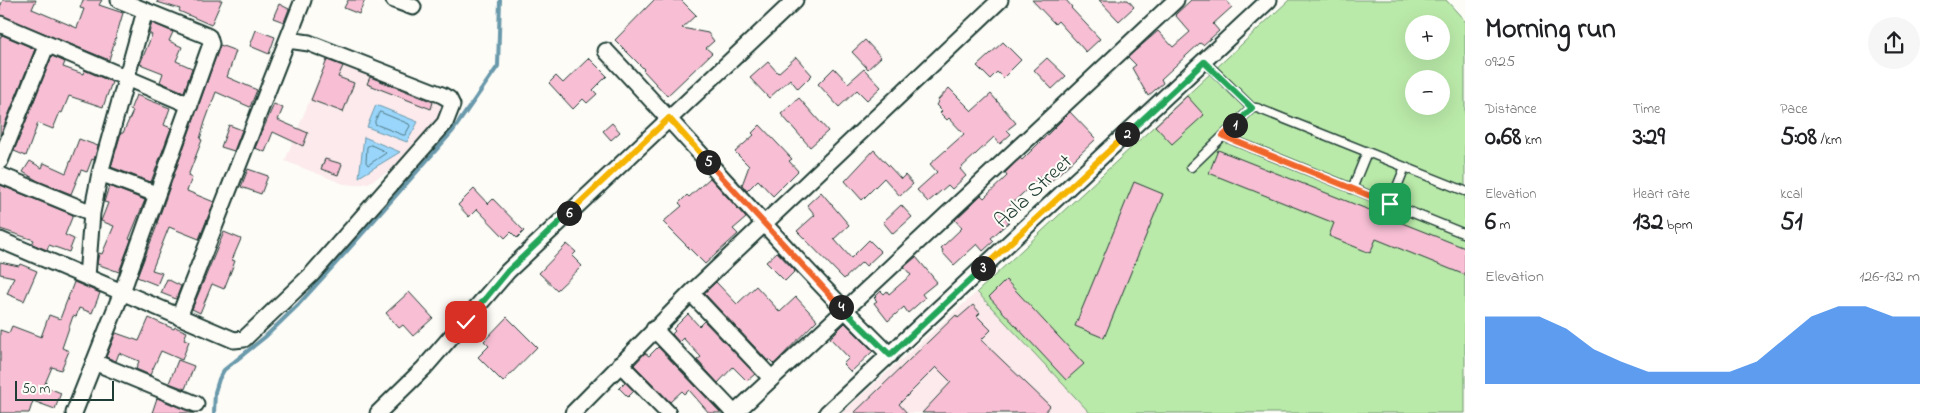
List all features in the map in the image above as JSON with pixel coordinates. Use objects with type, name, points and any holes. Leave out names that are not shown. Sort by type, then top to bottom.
[{"type":"street","points":[[79,411],[94,362],[122,292],[156,194],[190,105],[211,41],[205,35],[119,0]]},
{"type":"street","points":[[179,317],[303,0]]},
{"type":"street","points":[[394,0],[412,7]]},
{"type":"street","points":[[378,413],[424,368],[508,271],[795,0]]},
{"type":"street","points":[[573,413],[691,293],[1000,0]]},
{"type":"street","points":[[654,329],[734,413],[1176,0]]},
{"type":"street","name":"Aala Street","points":[[827,413],[1269,0]]},
{"type":"street","points":[[87,277],[92,213],[100,173],[145,11]]},
{"type":"street","points":[[0,24],[126,76],[190,105]]},
{"type":"street","points":[[0,240],[234,340],[244,339],[312,274],[445,123],[452,105],[449,99],[442,95],[309,42],[288,40]]},
{"type":"street","points":[[0,161],[47,44]]},
{"type":"street","points":[[606,51],[669,118],[764,225],[844,310],[890,355]]},
{"type":"street","points":[[100,173],[156,194]]},
{"type":"street","points":[[0,175],[92,213]]},
{"type":"street","points":[[691,293],[770,378]]},
{"type":"street","points":[[94,362],[196,404]]},
{"type":"street","points":[[620,364],[668,413]]},
{"type":"lane","points":[[1204,62],[1252,108],[1257,108],[1465,191]]},
{"type":"lane","points":[[1191,167],[1252,108]]},
{"type":"lane","points":[[1223,136],[1465,234]]},
{"type":"lane","points":[[1352,189],[1368,152]]},
{"type":"lane","points":[[1390,204],[1405,167]]},
{"type":"shaded area","points":[[328,55],[442,101],[446,111],[409,156],[388,172],[368,183],[344,184],[285,161]]},
{"type":"shaded area","points":[[977,292],[1090,413],[842,413]]},
{"type":"green space","points":[[1289,0],[1446,0],[1465,21],[1465,413],[1090,413],[977,292]]},
{"type":"water","points":[[376,105],[418,122],[407,142],[367,127]]},
{"type":"water","points":[[364,137],[400,152],[359,177]]},
{"type":"building","points":[[3,0],[36,0],[32,9],[77,28],[84,9],[80,8],[83,0],[102,0],[99,5],[123,13],[109,60],[0,15],[0,7]]},
{"type":"building","points":[[158,0],[222,0],[211,25],[179,11],[180,9],[157,2]]},
{"type":"building","points":[[348,0],[365,0],[359,14],[344,8]]},
{"type":"building","points":[[654,0],[681,0],[696,15],[682,28],[708,33],[714,41],[706,48],[712,53],[667,96],[644,69],[615,40]]},
{"type":"building","points":[[1032,0],[1066,0],[1100,39],[1086,52],[1058,21],[1055,24]]},
{"type":"building","points":[[1099,0],[1128,0],[1134,7],[1119,21]]},
{"type":"building","points":[[1191,0],[1226,0],[1232,7],[1213,24],[1219,31],[1203,45],[1200,43],[1161,79],[1163,83],[1148,96],[1132,68],[1136,65],[1128,57],[1158,31],[1173,47],[1190,32],[1175,15]]},
{"type":"building","points":[[279,4],[289,9],[284,22],[273,18]]},
{"type":"building","points":[[152,23],[173,32],[169,41],[182,47],[176,61],[192,68],[184,92],[160,82],[163,73],[140,64],[152,35],[149,33]]},
{"type":"building","points":[[256,30],[275,37],[269,54],[250,46]]},
{"type":"building","points":[[2,35],[35,49],[0,136],[0,38]]},
{"type":"building","points":[[865,40],[881,57],[868,69],[852,52]]},
{"type":"building","points":[[1003,42],[1021,60],[1003,78],[997,72],[990,79],[977,66]]},
{"type":"building","points":[[220,45],[236,51],[227,77],[257,90],[250,107],[216,92],[200,139],[202,140],[188,176],[192,178],[187,191],[214,202],[199,239],[169,227],[152,270],[162,273],[157,285],[137,277],[158,223]]},
{"type":"building","points":[[52,56],[65,62],[63,67],[83,74],[84,70],[112,82],[103,107],[69,96],[53,129],[38,123],[26,156],[14,151]]},
{"type":"building","points":[[796,57],[812,75],[798,89],[790,79],[769,98],[750,78],[768,62],[778,73]]},
{"type":"building","points":[[589,58],[607,76],[593,90],[597,94],[587,103],[583,99],[573,109],[549,83],[556,76],[563,83]]},
{"type":"building","points":[[1047,58],[1066,76],[1052,89],[1034,70]]},
{"type":"building","points":[[327,60],[343,66],[338,77],[354,83],[343,112],[311,100]]},
{"type":"building","points":[[834,68],[848,83],[864,69],[881,87],[867,100],[857,90],[839,107],[818,84]]},
{"type":"building","points":[[370,77],[433,102],[431,109],[367,84]]},
{"type":"building","points":[[949,88],[972,111],[991,94],[1016,123],[1007,130],[1011,134],[1000,144],[994,137],[960,169],[966,176],[952,189],[948,185],[928,202],[917,190],[937,172],[930,164],[964,134],[949,118],[947,120],[940,113],[942,111],[936,105],[937,101]]},
{"type":"building","points":[[136,95],[170,108],[164,125],[171,128],[151,182],[111,167],[121,133],[123,133],[133,111],[130,110]]},
{"type":"building","points":[[1187,96],[1204,115],[1172,144],[1155,126]]},
{"type":"building","points":[[799,98],[828,131],[810,147],[781,114]]},
{"type":"building","points":[[274,104],[283,108],[278,120],[308,133],[303,146],[273,132],[265,152],[255,148]]},
{"type":"building","points":[[1070,112],[1096,139],[1047,185],[1040,177],[1002,213],[1009,222],[991,238],[994,241],[983,251],[977,244],[954,265],[942,252],[941,248],[962,228],[955,220],[981,195],[984,198],[1007,176],[1005,173],[1020,158],[1022,160]]},
{"type":"building","points":[[612,123],[620,132],[611,140],[603,131]]},
{"type":"building","points":[[229,125],[242,130],[234,151],[221,147]]},
{"type":"building","points":[[760,125],[792,159],[789,161],[798,171],[773,196],[758,180],[747,191],[742,185],[749,166],[735,152],[754,135],[752,133]]},
{"type":"building","points":[[79,139],[98,146],[94,160],[92,159],[87,172],[81,170],[71,194],[38,181],[23,172],[30,161],[42,168],[44,163],[66,173]]},
{"type":"building","points":[[874,150],[901,179],[905,175],[913,184],[900,196],[884,178],[862,200],[845,181]]},
{"type":"building","points":[[1218,150],[1465,248],[1465,275],[1376,239],[1370,253],[1329,236],[1334,223],[1209,173]]},
{"type":"building","points":[[325,159],[342,164],[338,175],[321,169]]},
{"type":"building","points":[[248,169],[268,176],[261,194],[241,187]]},
{"type":"building","points":[[710,178],[746,218],[733,229],[738,234],[705,264],[663,222],[682,206],[679,203],[687,195],[689,197]]},
{"type":"building","points":[[1134,182],[1163,194],[1104,338],[1075,326]]},
{"type":"building","points":[[0,185],[73,215],[65,235],[74,239],[69,252],[49,245],[47,250],[32,244],[34,240],[0,229]]},
{"type":"building","points":[[109,186],[145,200],[129,239],[131,240],[119,272],[97,264],[99,253],[102,254],[114,226],[101,221],[108,203],[104,202]]},
{"type":"building","points":[[474,189],[488,204],[493,199],[524,231],[517,238],[511,232],[505,238],[477,209],[469,217],[458,205]]},
{"type":"building","points":[[821,192],[849,225],[834,239],[851,258],[869,240],[881,252],[866,266],[862,262],[844,279],[797,231],[815,215],[807,205]]},
{"type":"building","points":[[901,205],[912,217],[893,234],[883,222]]},
{"type":"building","points":[[224,232],[241,239],[232,260],[235,261],[224,289],[212,284],[200,313],[192,309]]},
{"type":"building","points":[[567,244],[576,252],[572,256],[582,266],[557,290],[539,273]]},
{"type":"building","points":[[777,252],[795,271],[785,281],[766,262]]},
{"type":"building","points":[[916,257],[937,282],[922,294],[925,298],[908,313],[904,307],[888,321],[874,303],[877,301],[874,298],[881,291],[884,294],[887,291],[889,294],[911,275],[904,267]]},
{"type":"building","points":[[0,262],[19,266],[20,264],[37,271],[24,301],[7,294],[14,277],[0,274]]},
{"type":"building","points":[[167,279],[181,286],[176,299],[161,293]]},
{"type":"building","points":[[1006,280],[1084,364],[1066,380],[989,297]]},
{"type":"building","points":[[74,282],[100,293],[92,313],[79,308],[76,317],[73,316],[62,348],[69,351],[61,370],[52,367],[44,386],[61,393],[55,409],[33,401],[29,413],[0,413],[0,330],[9,333],[12,326],[41,337],[49,315],[60,319]]},
{"type":"building","points":[[716,282],[737,304],[756,286],[780,312],[796,297],[817,320],[774,364],[769,359],[768,361],[704,293]]},
{"type":"building","points":[[409,292],[433,318],[413,336],[403,325],[399,328],[386,313]]},
{"type":"building","points":[[973,305],[980,313],[977,316],[991,330],[981,340],[1050,406],[1044,413],[922,413],[951,382],[936,367],[899,404],[907,413],[854,413],[956,315],[958,318]]},
{"type":"building","points":[[688,314],[699,326],[704,321],[755,374],[747,381],[733,367],[718,383],[697,360],[701,357],[683,338],[679,342],[672,334],[675,331],[673,329]]},
{"type":"building","points":[[507,317],[537,347],[503,382],[478,357],[489,346],[484,341]]},
{"type":"building","points":[[149,318],[174,329],[175,327],[187,332],[184,339],[189,341],[182,360],[161,351],[150,375],[136,369],[139,361],[119,353],[116,361],[106,357],[116,333],[139,341]]},
{"type":"building","points":[[845,323],[873,351],[851,372],[843,364],[849,358],[830,338]]},
{"type":"building","points":[[658,347],[721,413],[709,413],[689,390],[685,394],[682,391],[670,402],[634,365],[645,353],[649,356]]},
{"type":"building","points":[[178,360],[194,366],[185,389],[169,383]]},
{"type":"building","points":[[625,382],[634,391],[628,397],[619,388]]},
{"type":"building","points":[[157,398],[192,413],[152,413]]},
{"type":"waterway","points":[[214,413],[215,392],[224,370],[265,337],[298,305],[347,251],[452,132],[498,66],[500,0]]},
{"type":"route","points":[[466,322],[508,271],[669,118],[764,225],[844,310],[890,355],[1204,62],[1252,108],[1223,136],[1390,204]]}]
